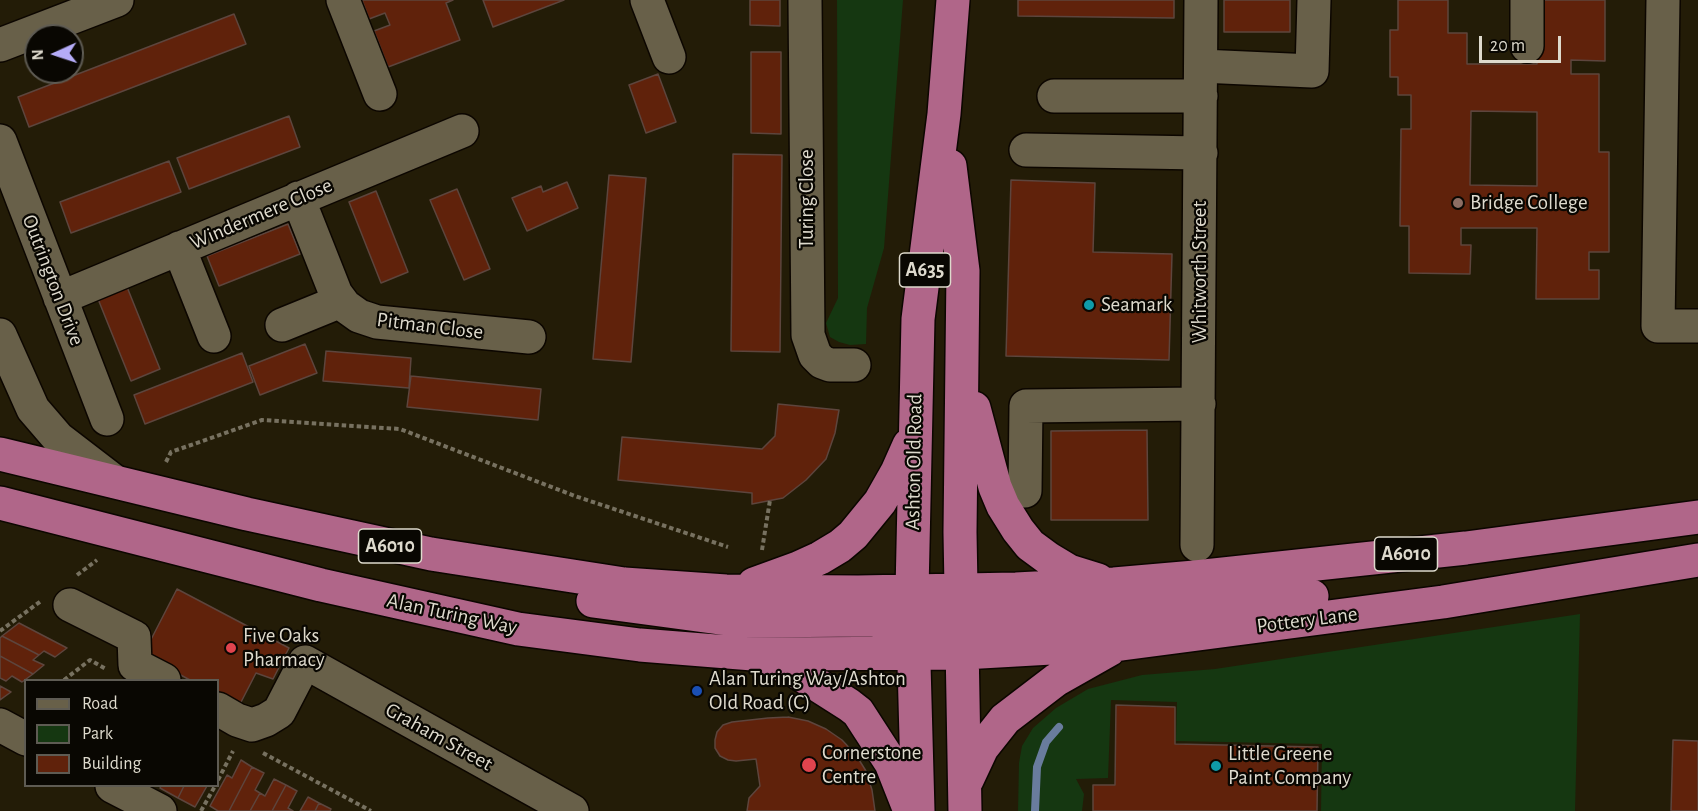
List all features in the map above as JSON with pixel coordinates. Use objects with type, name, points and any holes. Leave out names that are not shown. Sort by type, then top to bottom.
[{"type":"highway","name":"Ashton Old Road","points":[[918,811],[912,591],[918,319],[944,114],[953,0]]},
{"type":"highway","name":"Ashton Old Road","points":[[944,114],[963,271],[962,622],[965,798]]},
{"type":"highway","points":[[963,362],[995,487],[1003,506],[1018,530],[1030,545],[1069,571],[1114,584]]},
{"type":"highway","points":[[726,591],[798,568],[840,546],[853,535],[870,516],[888,489],[907,451],[915,427]]},
{"type":"highway","name":"A6010","points":[[0,454],[225,509],[396,547],[624,584],[726,591],[912,591]]},
{"type":"highway","name":"Alan Turing Way","points":[[0,502],[321,585],[518,629],[640,645],[753,654],[914,639]]},
{"type":"highway","name":"Pottery Lane","points":[[914,639],[962,622],[1016,590],[1196,577],[1466,548],[1698,517]]},
{"type":"highway","points":[[962,622],[1015,622],[1136,615],[1215,608],[1447,580],[1691,561]]},
{"type":"highway","name":"Pottery Lane","points":[[912,591],[962,622],[1122,644],[1443,602],[1691,561]]},
{"type":"highway","points":[[493,564],[532,592],[742,621],[870,620],[914,639]]},
{"type":"highway","points":[[965,798],[982,748],[1005,719],[1056,680],[1122,644]]},
{"type":"highway","points":[[753,654],[794,670],[858,712],[891,763],[910,811]]},
{"type":"street","points":[[0,45],[117,0]]},
{"type":"street","points":[[343,0],[380,94]]},
{"type":"street","points":[[648,0],[669,57]]},
{"type":"street","name":"Turing Close","points":[[806,0],[808,335],[815,355],[822,362],[830,365],[854,365]]},
{"type":"street","name":"Whitworth Street","points":[[1197,545],[1202,0]]},
{"type":"street","points":[[1054,96],[1312,71],[1314,0]]},
{"type":"street","points":[[1527,0],[1527,46]]},
{"type":"street","points":[[1663,0],[1658,326],[1698,326]]},
{"type":"street","name":"Windermere Close","points":[[60,298],[462,131]]},
{"type":"street","name":"Outrington Drive","points":[[0,141],[107,419]]},
{"type":"street","points":[[1026,150],[1200,153]]},
{"type":"street","name":"Pitman Close","points":[[298,198],[330,281],[341,301],[359,316],[377,322],[529,337]]},
{"type":"street","points":[[179,248],[214,336]]},
{"type":"street","points":[[282,325],[341,301]]},
{"type":"street","points":[[0,335],[33,409],[58,438],[114,481]]},
{"type":"street","points":[[1025,492],[1026,406],[1199,404]]},
{"type":"street","points":[[70,605],[134,637],[135,665],[160,679]]},
{"type":"street","name":"Graham Street","points":[[219,711],[252,725],[266,720],[279,712],[305,662],[572,811]]},
{"type":"street","points":[[0,725],[24,738]]},
{"type":"street","points":[[114,787],[160,811]]},
{"type":"path","points":[[166,462],[171,452],[262,420],[400,429],[575,496],[728,547]]},
{"type":"path","points":[[762,552],[771,500]]},
{"type":"path","points":[[66,679],[90,660],[109,670]]},
{"type":"path","points":[[219,778],[234,750]]},
{"type":"path","points":[[259,751],[371,811]]},
{"type":"path","points":[[201,811],[213,787]]},
{"type":"green space","points":[[837,0],[903,0],[884,248],[867,308],[866,344],[850,345],[830,337],[826,323],[838,298]]},
{"type":"green space","points":[[1580,614],[1575,811],[1321,811],[1322,744],[1176,741],[1177,702],[1111,700],[1108,778],[1076,779],[1084,794],[1082,811],[1018,811],[1019,763],[1022,746],[1033,728],[1056,708],[1088,689],[1142,675],[1215,669]]},
{"type":"building","points":[[362,0],[453,0],[446,3],[460,40],[388,67],[374,31],[390,25],[385,13],[369,19]]},
{"type":"building","points":[[483,0],[564,0],[493,27]]},
{"type":"building","points":[[750,0],[780,0],[780,26],[750,25]]},
{"type":"building","points":[[1018,0],[1174,0],[1174,18],[1018,16]]},
{"type":"building","points":[[1224,0],[1290,0],[1290,32],[1224,32]]},
{"type":"building","points":[[1398,0],[1448,0],[1448,33],[1467,33],[1467,64],[1537,64],[1537,0],[1605,0],[1605,61],[1571,60],[1571,74],[1599,74],[1599,152],[1609,152],[1609,252],[1589,252],[1589,270],[1599,270],[1599,299],[1536,299],[1537,228],[1461,228],[1461,245],[1471,245],[1470,274],[1409,273],[1409,226],[1400,226],[1401,129],[1411,129],[1411,95],[1398,95],[1398,77],[1390,77],[1390,30],[1398,30]],"holes":[[[1471,111],[1537,112],[1537,186],[1470,185]]]},
{"type":"building","points":[[234,14],[246,44],[29,127],[18,97],[52,84],[84,84],[84,72]]},
{"type":"building","points":[[751,52],[781,52],[781,134],[751,133]]},
{"type":"building","points":[[658,74],[676,122],[646,133],[629,85]]},
{"type":"building","points":[[289,116],[300,147],[189,189],[177,158]]},
{"type":"building","points":[[733,154],[782,155],[780,352],[731,351]]},
{"type":"building","points":[[169,161],[181,192],[71,233],[60,202]]},
{"type":"building","points":[[609,175],[646,178],[631,362],[593,359]]},
{"type":"building","name":"Seamark","points":[[1011,180],[1095,183],[1093,252],[1172,254],[1169,360],[1006,356]]},
{"type":"building","points":[[567,182],[578,208],[527,231],[512,198],[541,186],[543,192]]},
{"type":"building","points":[[457,189],[490,269],[464,280],[430,200]]},
{"type":"building","points":[[376,191],[408,272],[381,283],[349,202]]},
{"type":"building","points":[[288,224],[300,254],[219,286],[207,256]]},
{"type":"building","points":[[125,282],[160,369],[131,381],[96,294]]},
{"type":"building","points":[[305,344],[317,373],[260,395],[249,366]]},
{"type":"building","points":[[326,351],[411,358],[409,388],[323,381]]},
{"type":"building","points":[[242,353],[253,382],[145,424],[134,395]]},
{"type":"building","points":[[411,376],[541,389],[538,420],[407,407]]},
{"type":"building","points":[[778,404],[839,410],[835,433],[826,459],[806,480],[783,498],[752,504],[752,493],[618,480],[622,437],[762,449],[775,436]]},
{"type":"building","points":[[1147,430],[1148,520],[1051,520],[1051,431]]},
{"type":"building","points":[[177,589],[289,648],[273,679],[256,673],[239,706],[219,696],[219,679],[188,679],[143,655]]},
{"type":"building","points":[[19,623],[67,648],[55,657],[44,651],[39,655],[2,636]]},
{"type":"building","points":[[2,636],[39,655],[33,660],[44,665],[33,674],[0,656]]},
{"type":"building","points":[[0,656],[33,674],[22,682],[12,676],[6,681],[0,678]]},
{"type":"building","points":[[0,686],[11,692],[0,700]]},
{"type":"building","name":"Little Greene Paint Company","points":[[1116,705],[1175,707],[1175,744],[1318,747],[1317,811],[1093,811],[1093,785],[1115,785]]},
{"type":"building","name":"Cornerstone Centre","points":[[788,717],[808,721],[826,729],[842,740],[856,755],[866,771],[875,811],[747,811],[749,798],[760,786],[756,759],[736,761],[720,756],[715,748],[717,732],[723,725],[732,722]]},
{"type":"building","points":[[1673,740],[1698,741],[1698,811],[1671,811]]},
{"type":"building","points":[[241,760],[252,767],[229,811],[218,811],[210,806],[227,775],[232,778]]},
{"type":"building","points":[[252,767],[264,773],[255,790],[260,793],[250,811],[229,811]]},
{"type":"building","points":[[274,779],[286,785],[272,811],[250,811],[260,793],[265,796]]},
{"type":"building","points":[[286,785],[297,791],[288,808],[293,811],[272,811]]},
{"type":"building","points":[[160,787],[184,787],[178,798]]},
{"type":"building","points":[[184,787],[206,787],[195,807],[178,798]]},
{"type":"building","points":[[308,797],[319,803],[315,811],[300,811]]},
{"type":"building","points":[[319,803],[331,809],[330,811],[315,811]]},
{"type":"waterway","points":[[1035,811],[1037,767],[1046,742],[1059,727]]},
{"type":"place","name":"Bridge College","points":[[1458,203]]},
{"type":"place","name":"Seamark","points":[[1089,305]]},
{"type":"place","name":"Five Oaks Pharmacy","points":[[231,648]]},
{"type":"place","name":"Alan Turing Way/Ashton Old Road (C)","points":[[697,691]]},
{"type":"place","name":"Cornerstone Centre","points":[[809,765]]},
{"type":"place","name":"Little Greene Paint Company","points":[[1216,766]]}]
